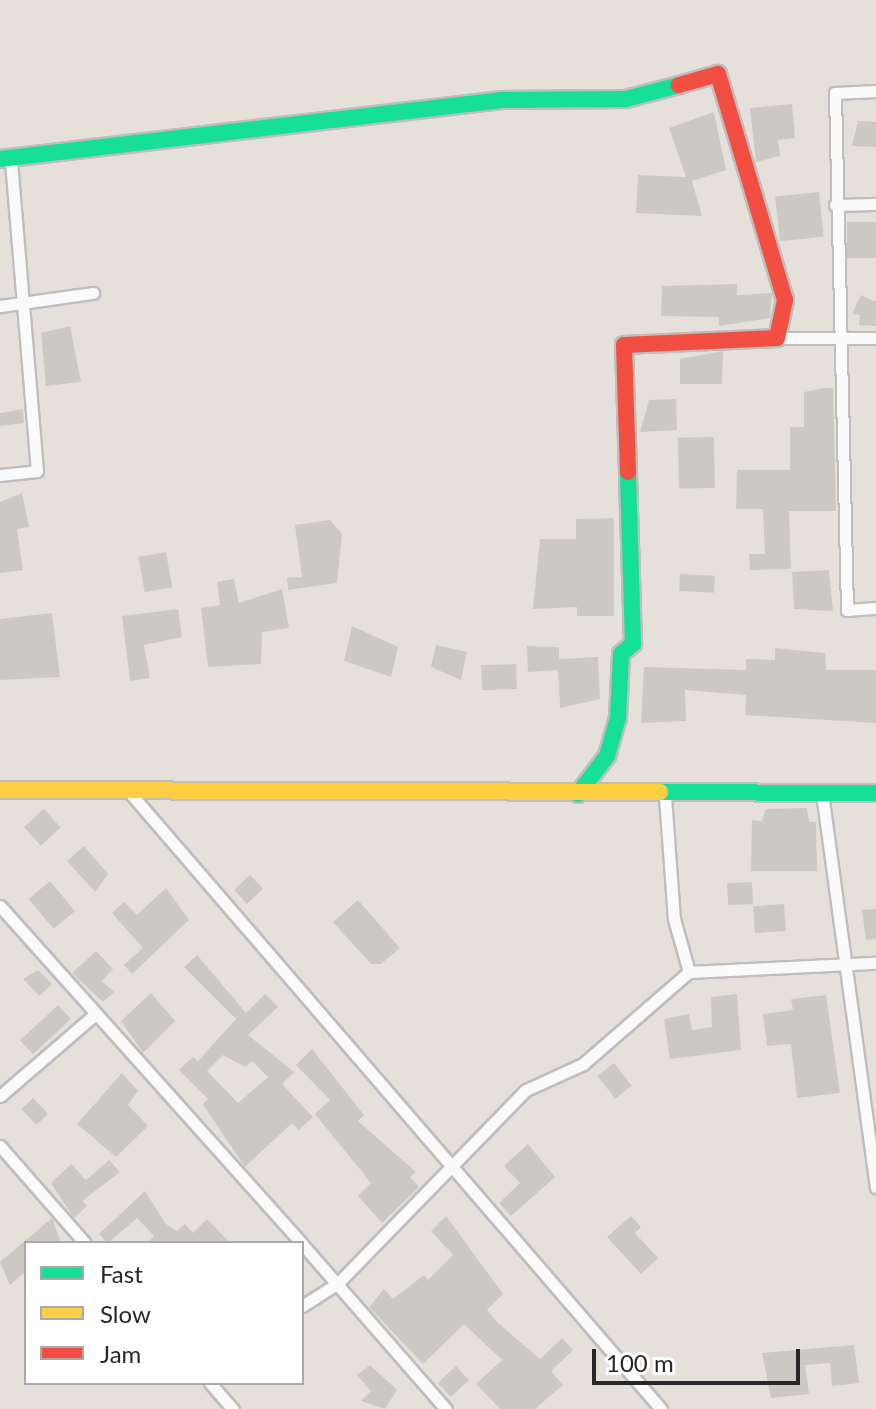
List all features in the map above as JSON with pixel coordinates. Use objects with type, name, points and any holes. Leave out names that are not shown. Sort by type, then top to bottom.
[{"type":"street","points":[[0,475],[37,471],[6,159],[503,100],[626,99],[718,74],[785,300],[777,338]]},
{"type":"street","points":[[876,91],[835,93],[835,205],[846,338],[847,610],[876,608]]},
{"type":"street","points":[[835,205],[876,204]]},
{"type":"street","points":[[0,306],[93,293]]},
{"type":"street","points":[[578,794],[607,756],[618,718],[621,654],[633,644],[624,345],[777,338],[876,338]]},
{"type":"street","points":[[0,790],[131,794],[876,793]]},
{"type":"street","points":[[822,793],[876,1187]]},
{"type":"street","points":[[131,794],[661,1409]]},
{"type":"street","points":[[665,795],[674,919],[689,972]]},
{"type":"street","points":[[0,906],[93,1016],[300,1241]]},
{"type":"street","points":[[304,1305],[338,1283],[452,1163],[499,1126],[526,1090],[583,1064],[689,972],[848,967],[876,963]]},
{"type":"street","points":[[0,1096],[93,1016]]},
{"type":"street","points":[[0,1146],[83,1241]]},
{"type":"street","points":[[304,1245],[446,1409]]},
{"type":"street","points":[[212,1385],[233,1409]]},
{"type":"building","points":[[792,104],[795,138],[778,140],[780,156],[756,162],[750,108]]},
{"type":"building","points":[[714,112],[726,170],[692,181],[702,216],[636,213],[638,175],[686,177],[669,128]]},
{"type":"building","points":[[858,121],[876,122],[876,147],[852,146]]},
{"type":"building","points":[[819,192],[824,237],[780,241],[775,197]]},
{"type":"building","points":[[847,222],[876,222],[876,258],[847,258]]},
{"type":"building","points":[[737,284],[737,295],[772,293],[770,318],[719,326],[719,317],[661,316],[662,286]]},
{"type":"building","points":[[861,295],[876,302],[876,326],[859,325],[860,315],[852,314]]},
{"type":"building","points":[[70,326],[81,382],[46,386],[41,333]]},
{"type":"building","points":[[723,351],[722,384],[680,384],[680,359]]},
{"type":"building","points":[[833,388],[836,511],[789,511],[791,569],[750,570],[749,554],[765,554],[763,509],[736,509],[737,470],[790,470],[790,427],[804,427],[804,392]]},
{"type":"building","points":[[676,399],[677,430],[640,432],[649,400]]},
{"type":"building","points":[[23,409],[24,423],[0,426],[0,413]]},
{"type":"building","points":[[714,437],[715,488],[679,489],[678,438]]},
{"type":"building","points":[[22,493],[29,527],[17,529],[23,570],[0,573],[0,502]]},
{"type":"building","points":[[614,518],[614,616],[577,616],[577,607],[533,609],[540,539],[576,539],[576,519]]},
{"type":"building","points":[[330,520],[342,534],[337,583],[288,590],[287,578],[302,577],[295,525]]},
{"type":"building","points":[[166,552],[172,587],[145,592],[138,557]]},
{"type":"building","points":[[829,570],[833,611],[794,609],[792,572]]},
{"type":"building","points":[[680,574],[715,576],[714,593],[679,591]]},
{"type":"building","points":[[234,579],[239,603],[282,589],[289,628],[262,632],[261,664],[208,667],[201,608],[220,605],[217,582]]},
{"type":"building","points":[[178,609],[182,637],[144,645],[150,678],[130,681],[122,616]]},
{"type":"building","points":[[52,613],[60,677],[0,680],[0,619]]},
{"type":"building","points":[[352,626],[398,647],[391,677],[344,661]]},
{"type":"building","points":[[436,645],[467,652],[461,680],[431,667]]},
{"type":"building","points":[[527,646],[559,647],[559,659],[598,657],[600,699],[560,708],[558,670],[528,672]]},
{"type":"building","points":[[775,648],[825,653],[826,670],[876,670],[876,723],[745,715],[746,695],[685,690],[686,721],[641,723],[644,667],[746,670],[746,659],[775,660]]},
{"type":"building","points":[[516,664],[517,689],[482,690],[481,665]]},
{"type":"building","points":[[807,808],[809,822],[816,822],[817,871],[751,871],[752,820],[762,821],[766,809]]},
{"type":"building","points":[[44,809],[61,828],[41,846],[24,827]]},
{"type":"building","points":[[84,846],[108,874],[95,892],[67,861]]},
{"type":"building","points":[[250,875],[263,889],[247,904],[234,890]]},
{"type":"building","points":[[50,881],[75,911],[54,929],[29,899]]},
{"type":"building","points":[[752,882],[753,904],[728,905],[727,883]]},
{"type":"building","points":[[166,888],[189,920],[132,974],[124,965],[143,948],[112,913],[124,902],[137,915]]},
{"type":"building","points":[[358,900],[400,948],[381,964],[371,964],[333,922]]},
{"type":"building","points":[[784,904],[786,931],[755,933],[753,906]]},
{"type":"building","points":[[876,909],[876,939],[866,940],[862,910]]},
{"type":"building","points":[[96,951],[113,969],[102,981],[114,992],[103,1002],[72,973]]},
{"type":"building","points":[[197,955],[246,1013],[265,994],[278,1007],[248,1035],[294,1072],[282,1084],[313,1117],[299,1130],[292,1123],[245,1167],[203,1104],[208,1099],[179,1070],[193,1057],[198,1061],[236,1019],[184,967]],"holes":[[[223,1055],[245,1067],[252,1061],[268,1077],[238,1103],[207,1071]]]},
{"type":"building","points":[[38,970],[52,984],[39,996],[23,979]]},
{"type":"building","points":[[151,993],[175,1021],[143,1053],[121,1021]]},
{"type":"building","points":[[737,994],[741,1050],[670,1059],[664,1019],[689,1014],[692,1030],[712,1027],[711,997]]},
{"type":"building","points":[[826,995],[840,1093],[797,1098],[791,1044],[767,1046],[763,1014],[793,1010],[791,999]]},
{"type":"building","points":[[58,1005],[71,1019],[33,1054],[20,1040]]},
{"type":"building","points":[[312,1049],[364,1115],[358,1121],[416,1172],[410,1177],[419,1187],[382,1223],[358,1196],[371,1183],[315,1114],[330,1100],[296,1065]]},
{"type":"building","points":[[614,1063],[632,1086],[615,1099],[597,1076]]},
{"type":"building","points":[[122,1073],[138,1091],[128,1105],[148,1126],[116,1157],[77,1124]]},
{"type":"building","points":[[33,1098],[48,1114],[36,1125],[21,1109]]},
{"type":"building","points":[[528,1144],[555,1177],[511,1216],[499,1203],[520,1183],[504,1166]]},
{"type":"building","points":[[109,1160],[120,1172],[82,1201],[87,1206],[74,1218],[51,1183],[71,1164],[86,1180]]},
{"type":"building","points":[[145,1191],[166,1224],[177,1231],[185,1224],[193,1233],[207,1219],[228,1241],[149,1241],[154,1236],[137,1218],[110,1241],[99,1234]]},
{"type":"building","points":[[446,1216],[503,1294],[487,1310],[498,1323],[540,1359],[562,1338],[573,1350],[551,1371],[563,1385],[535,1409],[500,1409],[476,1384],[502,1360],[464,1324],[423,1364],[369,1307],[384,1289],[393,1299],[424,1275],[428,1280],[453,1255],[431,1231]]},
{"type":"building","points":[[631,1216],[641,1227],[635,1233],[658,1258],[641,1274],[607,1237]]},
{"type":"building","points":[[52,1218],[60,1241],[25,1241]]},
{"type":"building","points":[[24,1242],[24,1273],[10,1285],[0,1262]]},
{"type":"building","points":[[854,1345],[859,1383],[832,1386],[830,1363],[805,1365],[809,1394],[771,1398],[762,1353]]},
{"type":"building","points":[[370,1365],[397,1390],[385,1409],[361,1401],[371,1391],[357,1375]]},
{"type":"building","points":[[456,1366],[469,1380],[451,1397],[438,1383]]},
{"type":"traffic: fast","points":[[0,159],[503,100],[626,99],[679,85]]},
{"type":"traffic: fast","points":[[578,794],[607,756],[618,718],[621,654],[633,644],[628,472]]},
{"type":"traffic: fast","points":[[660,792],[876,793]]},
{"type":"traffic: slow","points":[[0,790],[660,792]]},
{"type":"traffic: jam","points":[[628,472],[624,345],[777,338],[785,300],[718,74],[679,85]]}]
